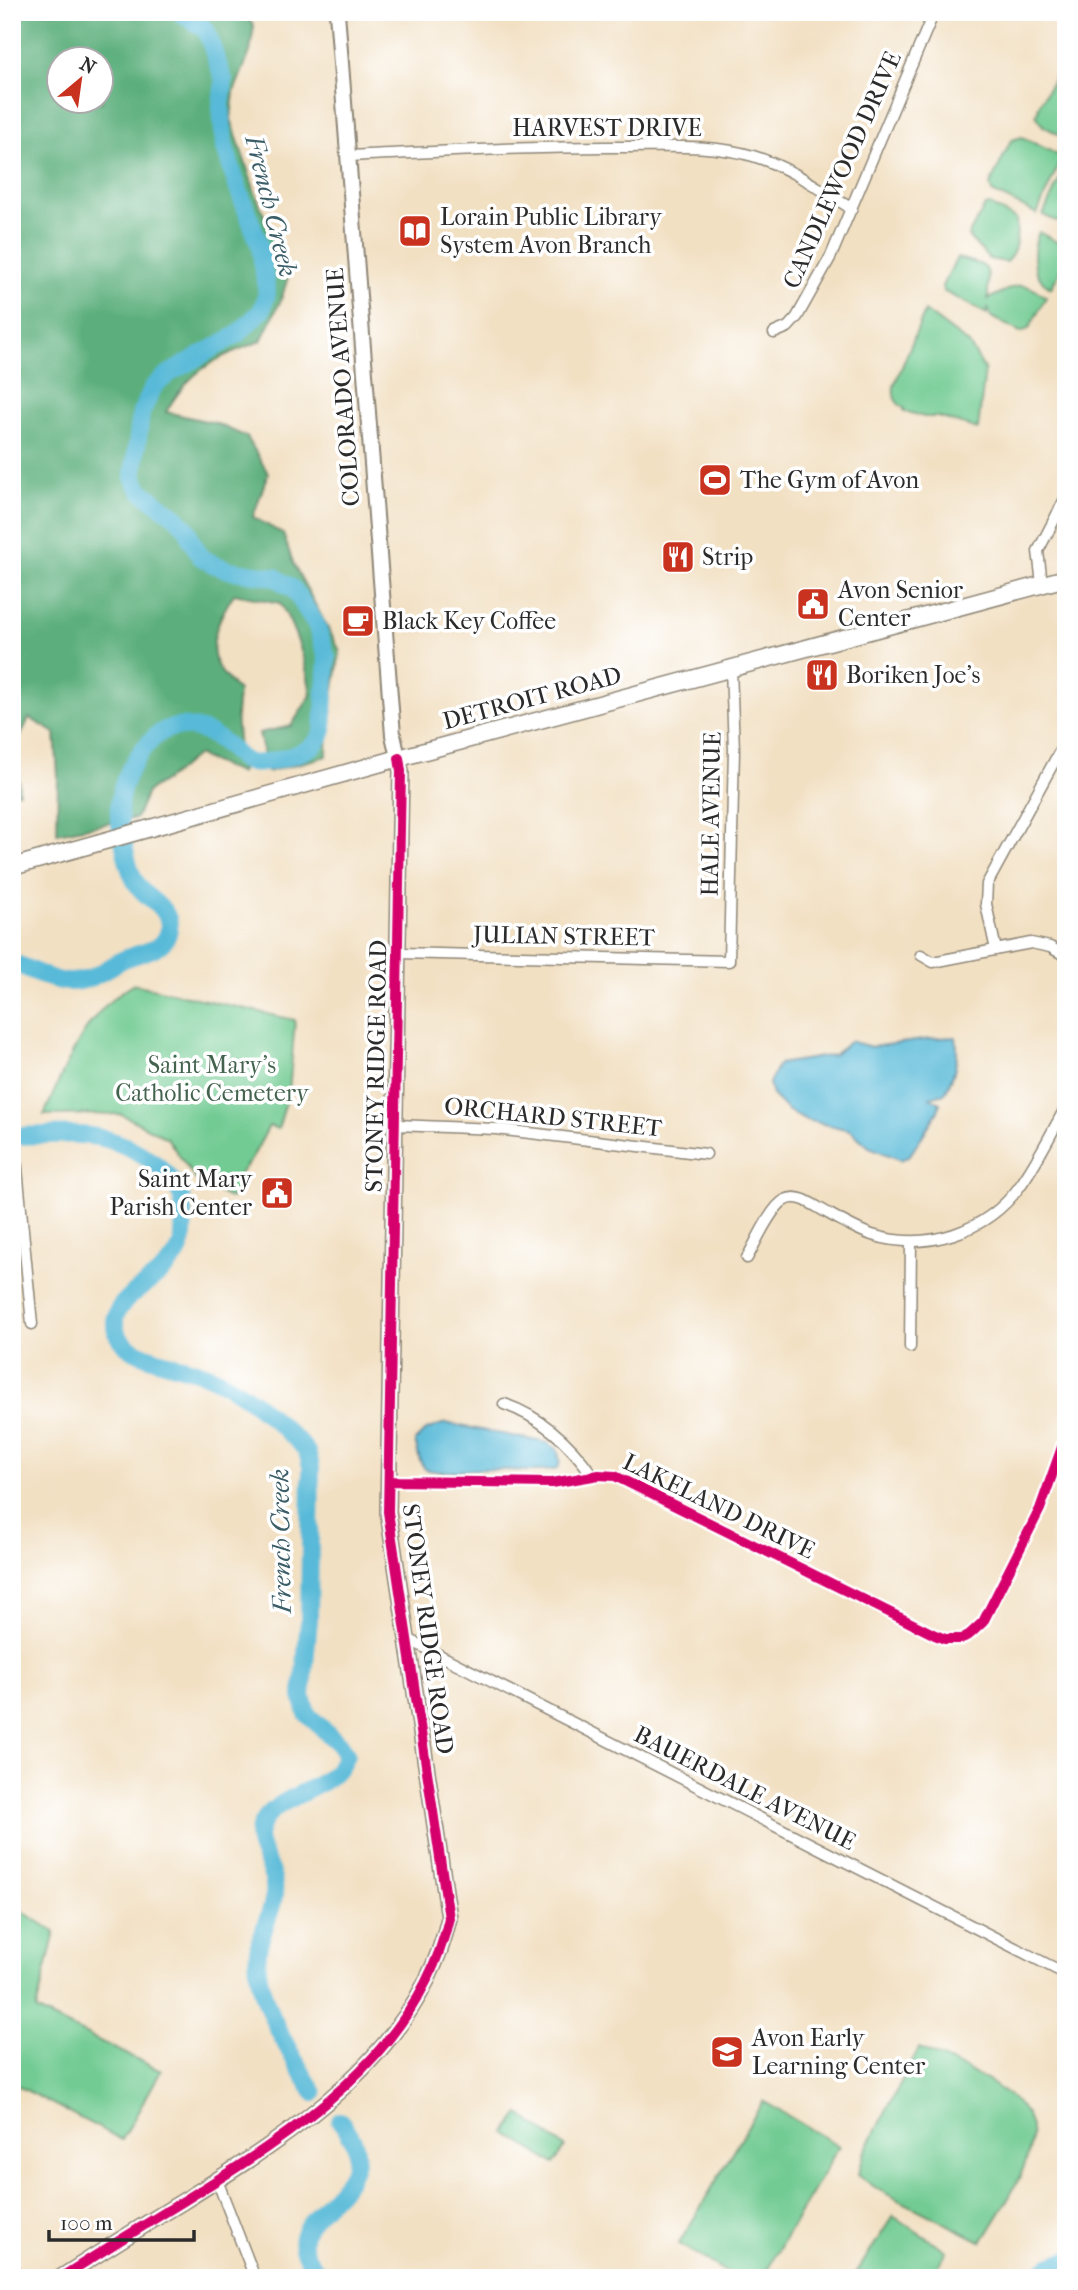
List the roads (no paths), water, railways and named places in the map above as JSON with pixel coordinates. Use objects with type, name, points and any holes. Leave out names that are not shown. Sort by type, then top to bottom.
[{"type":"main road","name":"DETROIT ROAD","points":[[12,867],[399,758],[1066,578]]},
{"type":"street","name":"COLORADO AVENUE","points":[[337,12],[393,725],[399,758]]},
{"type":"street","name":"CANDLEWOOD DRIVE","points":[[774,333],[788,327],[803,307],[831,256],[934,12]]},
{"type":"street","name":"HARVEST DRIVE","points":[[348,156],[572,147],[718,149],[774,164],[852,209]]},
{"type":"street","points":[[1042,584],[1038,551],[1066,497]]},
{"type":"street","name":"HALE AVENUE","points":[[729,961],[734,750],[731,668]]},
{"type":"street","points":[[996,950],[986,904],[987,884],[1066,740]]},
{"type":"street","name":"STONEY RIDGE ROAD","points":[[60,2278],[257,2155],[325,2104],[371,2062],[426,1983],[449,1918],[388,1512],[401,825],[399,758]]},
{"type":"street","points":[[920,955],[933,962],[1031,943],[1050,947],[1066,956]]},
{"type":"street","name":"JULIAN STREET","points":[[399,953],[729,961]]},
{"type":"street","points":[[747,1258],[777,1206],[788,1199],[796,1198],[870,1234],[892,1240],[934,1239],[957,1234],[997,1211],[1020,1186],[1066,1107]]},
{"type":"street","name":"ORCHARD STREET","points":[[396,1125],[496,1129],[706,1154]]},
{"type":"street","points":[[15,1147],[17,1222],[32,1324]]},
{"type":"street","points":[[910,1347],[911,1241]]},
{"type":"street","name":"LAKELAND DRIVE","points":[[504,1404],[527,1414],[571,1446],[593,1476]]},
{"type":"street","name":"LAKELAND DRIVE","points":[[389,1480],[552,1483],[593,1476],[624,1478],[934,1635],[950,1640],[966,1637],[983,1622],[1043,1503],[1066,1436]]},
{"type":"street","name":"BAUERDALE AVENUE","points":[[406,1638],[1066,1974]]},
{"type":"street","points":[[217,2180],[255,2278]]},
{"type":"street","points":[[12,2267],[19,2278]]},
{"type":"water","points":[[956,1037],[954,1072],[945,1093],[930,1097],[940,1103],[938,1111],[910,1155],[901,1160],[869,1147],[850,1130],[806,1120],[787,1110],[772,1095],[769,1083],[779,1064],[834,1055],[850,1041],[871,1047]]},
{"type":"water","points":[[445,1423],[548,1443],[557,1449],[560,1461],[558,1469],[448,1472],[425,1469],[415,1441],[426,1430]]},
{"type":"waterway","name":"French Creek","points":[[12,963],[52,979],[82,981],[120,961],[158,947],[167,936],[169,927],[166,914],[138,886],[129,867],[119,814],[122,788],[130,768],[157,735],[174,728],[201,730],[218,739],[243,760],[264,763],[306,750],[317,741],[323,730],[327,658],[316,624],[294,590],[275,577],[229,570],[201,557],[188,530],[176,517],[141,491],[133,477],[141,413],[154,386],[170,373],[238,334],[262,310],[267,293],[260,246],[224,144],[221,106],[224,81],[206,30],[180,12]]},
{"type":"waterway","name":"French Creek","points":[[12,1136],[76,1135],[109,1140],[146,1157],[167,1175],[182,1200],[182,1243],[169,1264],[123,1303],[115,1318],[117,1334],[126,1345],[148,1357],[200,1372],[234,1389],[268,1414],[307,1452],[311,1466],[309,1620],[302,1696],[307,1714],[346,1754],[333,1774],[277,1807],[261,1825],[259,1842],[272,1875],[274,1892],[258,1951],[258,1968],[267,2005],[314,2093]]},
{"type":"waterway","name":"French Creek","points":[[328,2278],[310,2263],[303,2239],[309,2224],[348,2179],[356,2162],[354,2143],[340,2121]]},
{"type":"waterway","name":"French Creek","points":[[1035,2278],[1048,2267],[1066,2260]]},
{"type":"place","name":"Lorain Public Library System Avon Branch","points":[[415,231]]},
{"type":"place","name":"The Gym of Avon","points":[[715,480]]},
{"type":"place","name":"Strip","points":[[678,557]]},
{"type":"place","name":"Avon Senior Center","points":[[813,604]]},
{"type":"place","name":"Black Key Coffee","points":[[358,621]]},
{"type":"place","name":"Boriken Joe's","points":[[822,675]]},
{"type":"place","name":"Saint Mary Parish Center","points":[[277,1193]]},
{"type":"place","name":"Avon Early Learning Center","points":[[727,2052]]},
{"type":"park label","name":"Saint Mary's Catholic Cemetery","points":[[212,1079]]}]
